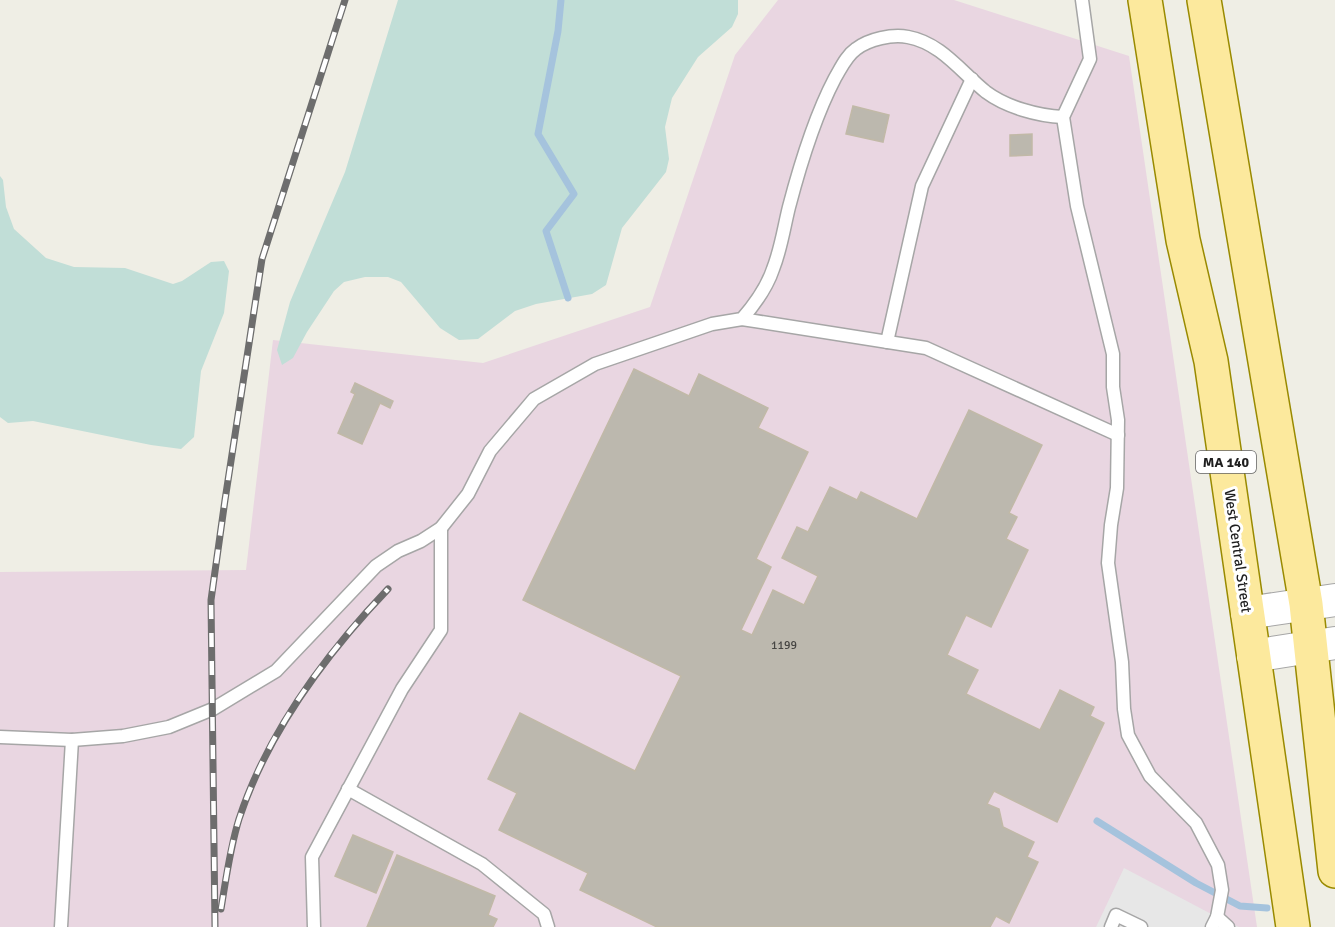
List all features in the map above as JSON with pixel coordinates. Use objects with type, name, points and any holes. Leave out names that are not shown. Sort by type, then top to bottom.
[{"type":"main road","name":"West Central Street","points":[[1145,0],[1184,240],[1211,361],[1293,927]]},
{"type":"main road","points":[[1204,0],[1320,602],[1335,872]]},
{"type":"street","points":[[1247,613],[1320,602]]},
{"type":"street","points":[[1253,656],[1323,645]]},
{"type":"lane","points":[[1082,0],[1090,59],[1063,117],[1077,207],[1113,354],[1113,387],[1118,420],[1117,488],[1108,563],[1122,662],[1124,709],[1128,735],[1150,776],[1196,823],[1218,865],[1222,890],[1214,922],[1228,927]]},
{"type":"lane","points":[[742,319],[756,303],[773,270],[794,188],[826,96],[843,63],[855,49],[867,42],[888,37],[918,40],[945,54],[987,93],[1011,106],[1063,117]]},
{"type":"lane","points":[[887,342],[922,186],[972,79]]},
{"type":"lane","points":[[0,737],[72,740],[123,736],[170,727],[213,709],[276,671],[376,567],[398,551],[421,541],[441,528],[468,494],[490,451],[534,399],[595,364],[712,324],[742,319],[926,348],[1118,435]]},
{"type":"lane","points":[[314,927],[312,857],[402,689],[441,630],[441,528]]},
{"type":"lane","points":[[61,927],[72,740]]},
{"type":"lane","points":[[348,789],[482,864],[544,914],[548,927]]},
{"type":"lane","points":[[1111,927],[1116,915],[1141,927]]},
{"type":"shaded area","points":[[398,0],[738,0],[738,14],[732,27],[698,57],[672,98],[665,127],[669,159],[666,172],[622,228],[606,285],[592,294],[536,304],[515,311],[478,339],[459,340],[440,328],[401,282],[388,277],[365,277],[344,282],[334,291],[293,358],[282,365],[277,350],[290,302],[345,172]]},
{"type":"shaded area","points":[[778,0],[954,0],[1129,56],[1257,927],[0,927],[0,572],[246,570],[273,340],[483,363],[650,307],[735,55]]},
{"type":"shaded area","points":[[0,176],[3,180],[6,207],[14,229],[46,258],[74,267],[125,268],[173,284],[182,281],[211,262],[224,261],[229,271],[224,313],[201,371],[194,437],[181,449],[33,421],[8,423],[0,417]]},
{"type":"shaded area","points":[[1124,868],[1217,917],[1239,927],[1096,927]]},
{"type":"building","points":[[853,106],[889,115],[883,142],[846,134]]},
{"type":"building","points":[[1032,134],[1032,155],[1010,156],[1010,135]]},
{"type":"building","points":[[634,369],[689,396],[699,374],[768,408],[758,428],[808,452],[756,559],[771,567],[741,630],[752,635],[773,590],[804,605],[818,576],[782,558],[797,527],[808,532],[830,487],[857,500],[861,492],[917,519],[969,410],[1042,445],[1009,513],[1017,517],[1006,539],[1028,550],[991,627],[966,615],[947,655],[978,670],[966,694],[1040,730],[1060,690],[1094,707],[1090,716],[1104,723],[1057,822],[994,791],[987,804],[999,809],[1003,827],[1034,842],[1027,857],[1038,862],[1009,923],[996,916],[990,927],[657,927],[580,890],[588,873],[499,830],[517,793],[488,779],[520,713],[635,771],[681,676],[523,600]]},
{"type":"building","points":[[355,383],[393,401],[390,408],[380,403],[362,444],[338,433],[355,394],[351,392]]},
{"type":"building","points":[[353,835],[393,852],[376,893],[335,876]]},
{"type":"building","points":[[397,855],[495,896],[488,915],[497,919],[493,927],[367,927]]},
{"type":"waterway","points":[[561,0],[558,31],[538,134],[574,194],[546,231],[568,298]]},
{"type":"waterway","points":[[1097,821],[1196,883],[1240,906],[1267,908]]},
{"type":"railway","points":[[215,927],[211,600],[225,500],[262,259],[345,0]]},
{"type":"railway","points":[[221,909],[239,819],[266,755],[282,725],[321,668],[342,640],[388,589]]}]
